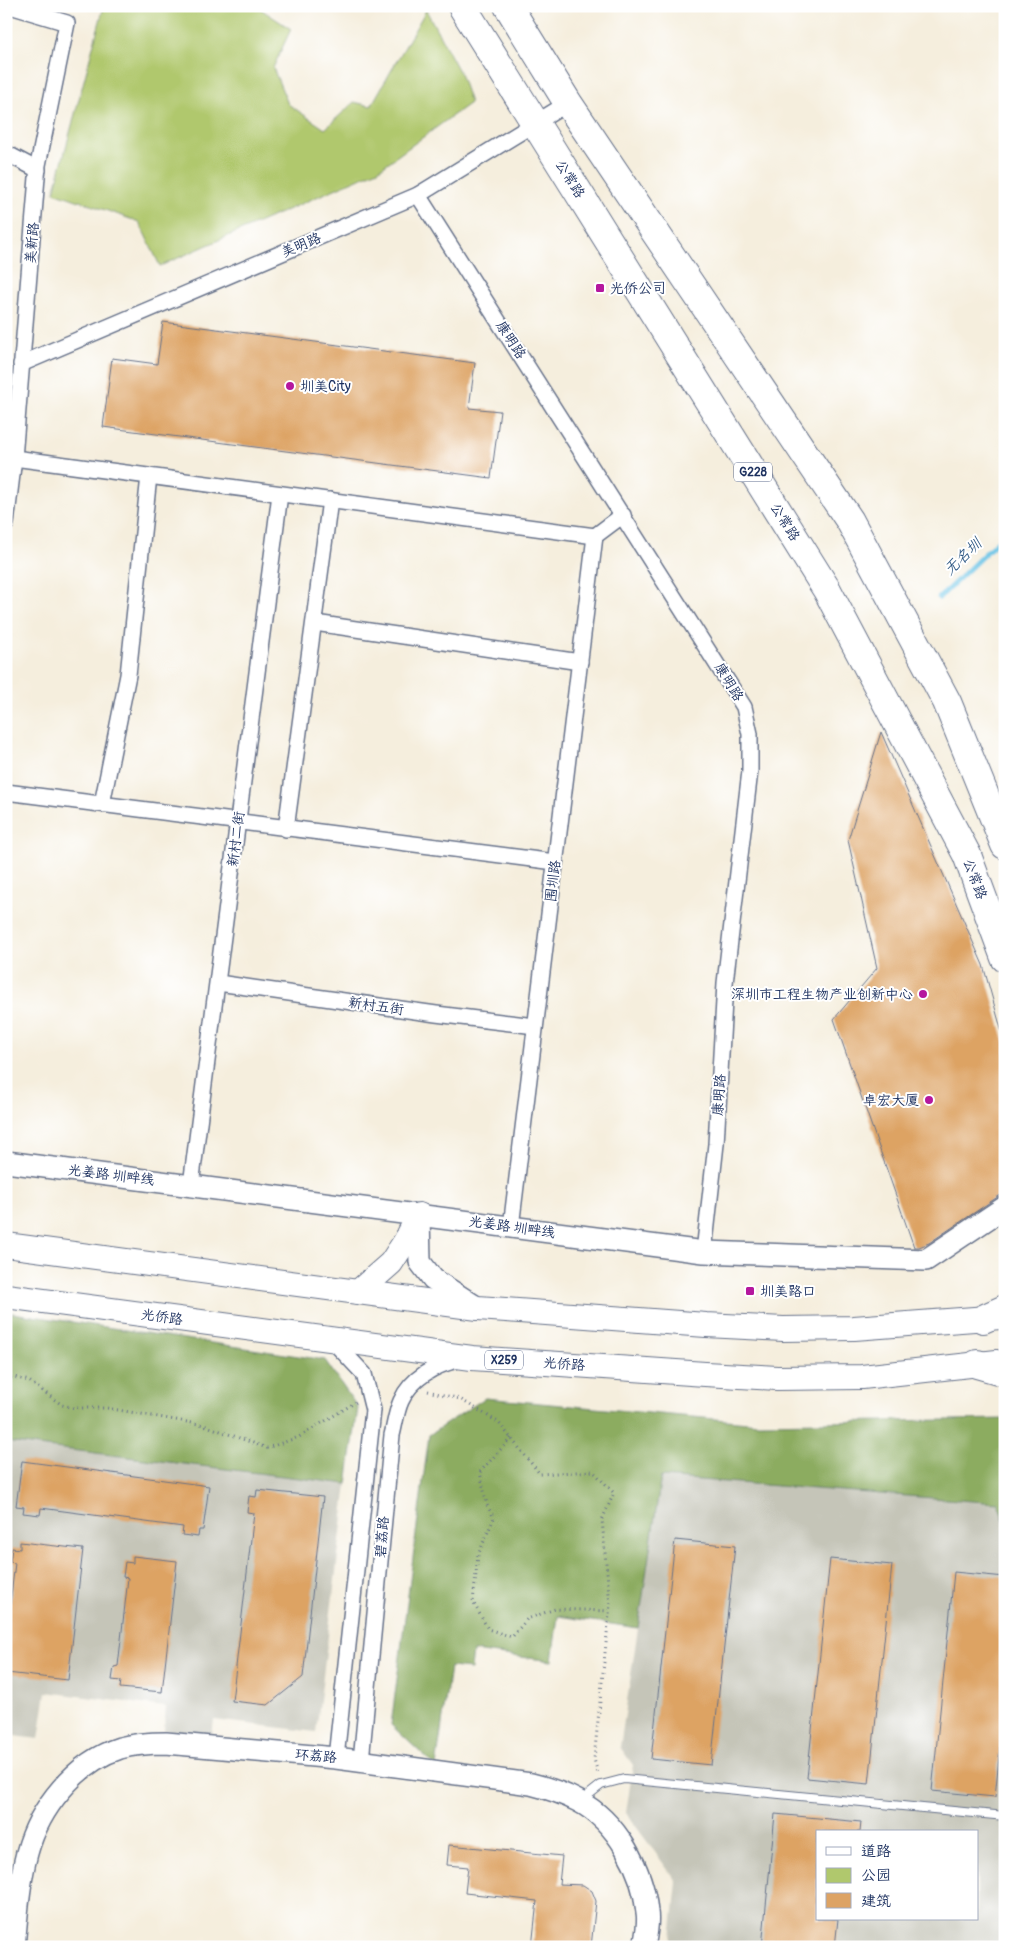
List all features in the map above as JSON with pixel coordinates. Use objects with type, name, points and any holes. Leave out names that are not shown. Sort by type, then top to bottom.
[{"type":"highway","name":"公常路","points":[[462,6],[827,590],[966,855],[1005,958]]},
{"type":"highway","points":[[508,6],[568,103],[850,520],[947,702],[1005,845]]},
{"type":"highway","points":[[977,1364],[1005,1372]]},
{"type":"main road","points":[[358,1292],[390,1263],[406,1240],[419,1215]]},
{"type":"main road","points":[[6,1245],[478,1308],[706,1326],[783,1329],[854,1328],[998,1315]]},
{"type":"main road","name":"光侨路","points":[[6,1296],[472,1358],[777,1378],[862,1376],[1005,1361]]},
{"type":"street","name":"美新路","points":[[6,524],[14,458],[38,170],[67,23],[10,6]]},
{"type":"street","name":"美明路","points":[[21,364],[418,195],[568,103]]},
{"type":"street","points":[[6,153],[38,170]]},
{"type":"street","name":"康明路","points":[[418,195],[734,688],[744,707],[750,734],[750,771],[726,983],[716,1144],[704,1252]]},
{"type":"street","points":[[14,458],[595,536],[623,514]]},
{"type":"street","points":[[102,804],[128,674],[148,476]]},
{"type":"street","name":"新村二街","points":[[191,1185],[280,494]]},
{"type":"street","points":[[286,829],[330,500]]},
{"type":"street","name":"围圳路","points":[[511,1227],[595,536]]},
{"type":"street","points":[[314,623],[580,662]]},
{"type":"street","points":[[6,792],[555,862]]},
{"type":"street","name":"新村五街","points":[[218,983],[535,1026]]},
{"type":"street","name":"光姜路 圳畔线","points":[[6,1162],[704,1252],[926,1260],[1005,1207]]},
{"type":"street","points":[[419,1215],[420,1262],[433,1279],[478,1308]]},
{"type":"street","name":"碧荔路","points":[[331,1339],[364,1374],[373,1410],[336,1758]]},
{"type":"street","name":"碧荔路","points":[[361,1761],[392,1435],[401,1401],[423,1373],[448,1363],[472,1358]]},
{"type":"street","name":"环荔路","points":[[14,1947],[22,1876],[28,1851],[37,1827],[66,1785],[100,1758],[119,1749],[141,1744],[166,1743],[361,1761],[531,1784],[557,1791],[580,1802],[600,1817],[633,1860],[644,1888],[648,1914],[644,1947]]},
{"type":"lane","points":[[580,1802],[601,1785],[624,1779],[1005,1816]]},
{"type":"path","points":[[6,1379],[14,1377],[29,1381],[62,1405],[75,1408],[107,1408],[204,1425],[267,1448],[299,1437],[369,1394]]},
{"type":"path","points":[[422,1390],[460,1399],[498,1422],[540,1474],[593,1471],[614,1493],[602,1520],[609,1611],[594,1759],[601,1785]]},
{"type":"path","points":[[511,1438],[480,1472],[487,1505],[494,1518],[478,1555],[473,1602],[484,1622],[488,1629],[512,1637],[527,1619],[555,1609],[609,1611]]},
{"type":"shaded area","points":[[6,1442],[347,1484],[316,1732],[214,1720],[212,1736],[164,1730],[166,1707],[46,1692],[39,1739],[6,1735]]},
{"type":"shaded area","points":[[661,1477],[998,1503],[1005,1520],[1005,1947],[670,1947],[677,1882],[626,1813],[633,1765],[620,1747]]},
{"type":"green space","points":[[104,6],[256,6],[291,29],[273,68],[288,104],[325,129],[354,102],[371,106],[426,10],[460,73],[470,103],[378,170],[160,266],[139,222],[54,192]]},
{"type":"green space","points":[[6,1312],[325,1360],[358,1408],[347,1484],[6,1442]]},
{"type":"green space","points":[[485,1398],[759,1423],[1005,1419],[1005,1522],[998,1503],[661,1477],[638,1628],[558,1616],[552,1661],[473,1651],[471,1669],[450,1667],[436,1767],[391,1725],[429,1435]]},
{"type":"building","name":"圳美City","points":[[163,322],[475,363],[469,408],[500,411],[491,478],[103,427],[112,358],[157,364]]},
{"type":"building","name":"深圳市工程生物产业创新中心","points":[[881,732],[983,965],[1005,1043],[1005,1192],[929,1243],[919,1247],[914,1247],[834,1019],[877,968],[848,840]]},
{"type":"building","points":[[22,1461],[209,1486],[203,1530],[199,1530],[198,1537],[182,1535],[183,1527],[41,1508],[40,1515],[23,1513],[24,1507],[16,1506]]},
{"type":"building","points":[[257,1490],[323,1497],[303,1677],[268,1705],[232,1701],[254,1513],[247,1512],[249,1496],[256,1497]]},
{"type":"building","points":[[675,1540],[735,1546],[711,1765],[651,1759]]},
{"type":"building","points":[[20,1542],[83,1549],[68,1680],[7,1673],[6,1637],[15,1563],[10,1562],[12,1548],[20,1549]]},
{"type":"building","points":[[133,1556],[177,1561],[162,1692],[120,1688],[121,1681],[112,1680],[114,1667],[118,1666],[128,1578],[123,1577],[125,1562],[133,1563]]},
{"type":"building","points":[[830,1559],[892,1565],[869,1784],[807,1778]]},
{"type":"building","points":[[954,1572],[1005,1577],[1005,1698],[995,1797],[932,1791]]},
{"type":"building","points":[[775,1814],[861,1822],[860,1830],[816,1830],[816,1920],[838,1920],[835,1947],[762,1947]]},
{"type":"building","points":[[449,1845],[562,1856],[559,1884],[583,1885],[592,1891],[596,1901],[591,1947],[532,1947],[537,1901],[465,1893],[468,1867],[447,1865]]},
{"type":"waterway","name":"无名圳","points":[[939,598],[1005,534]]},
{"type":"place","name":"光侨公司","points":[[600,288]]},
{"type":"place","name":"圳美City","points":[[290,386]]},
{"type":"place","name":"深圳市工程生物产业创新中心","points":[[923,994]]},
{"type":"place","name":"卓宏大厦","points":[[929,1100]]},
{"type":"place","name":"圳美路口","points":[[750,1291]]}]
